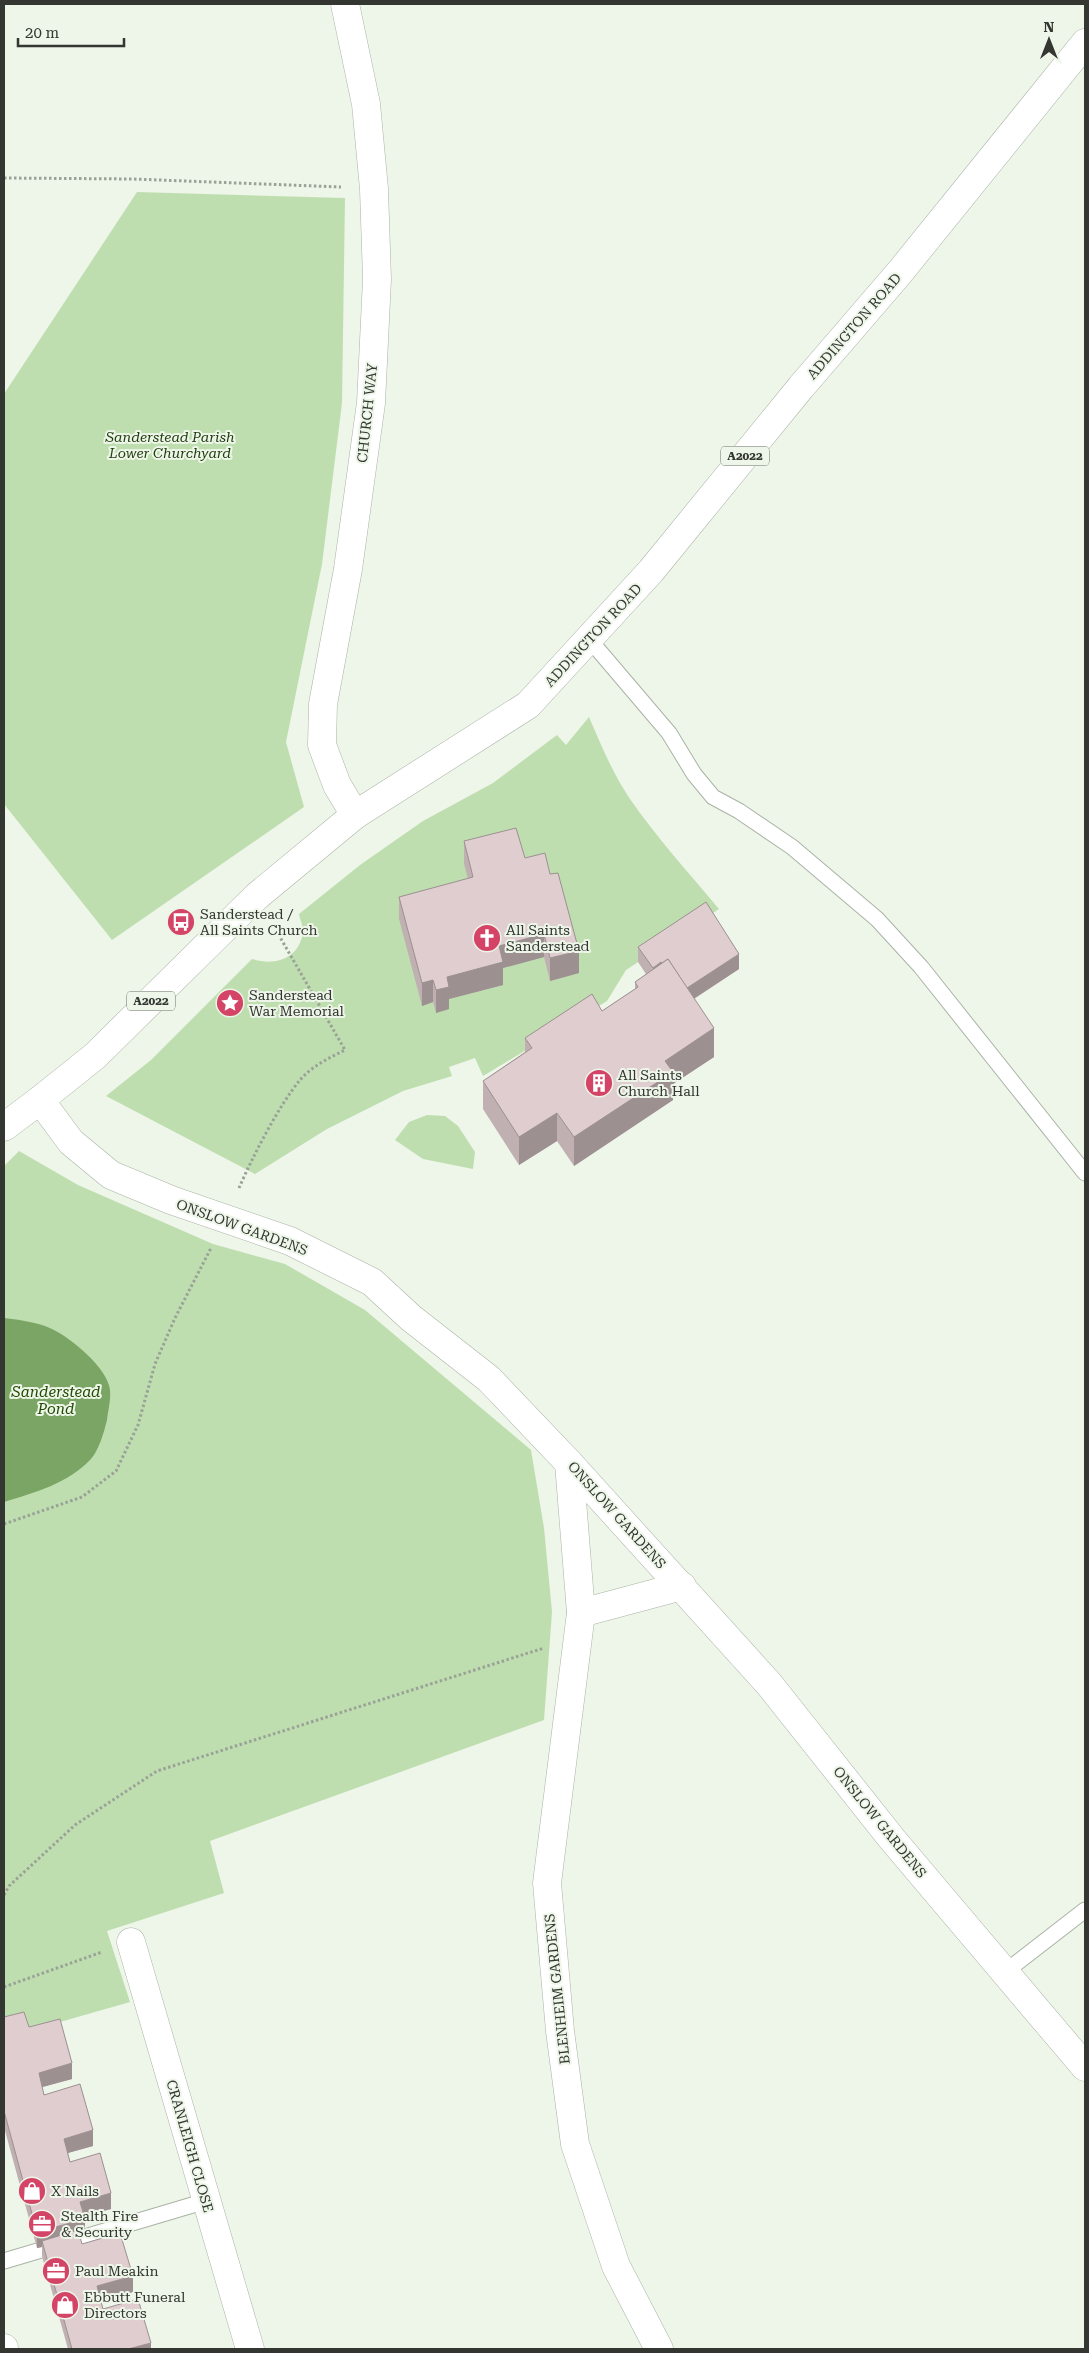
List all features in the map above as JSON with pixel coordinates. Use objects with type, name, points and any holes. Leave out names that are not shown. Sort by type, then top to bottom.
[{"type":"street","name":"CHURCH WAY","points":[[345,4],[366,104],[374,189],[377,279],[371,403],[348,569],[323,704],[322,745],[337,785],[355,815]]},
{"type":"street","name":"ADDINGTON ROAD","points":[[4,1127],[95,1056],[257,896],[355,815],[528,705],[651,571],[801,387],[900,272],[1085,43]]},
{"type":"street","name":"ONSLOW GARDENS","points":[[40,1100],[71,1142],[111,1175],[171,1200],[290,1241],[372,1282],[411,1318],[489,1379],[682,1586],[769,1684],[892,1839],[1085,2067]]},
{"type":"street","name":"BLENHEIM GARDENS","points":[[569,1463],[581,1613],[547,1883],[560,2031],[575,2144],[616,2266],[659,2349]]},
{"type":"street","points":[[581,1613],[682,1586]]},
{"type":"street","name":"CRANLEIGH CLOSE","points":[[131,1942],[250,2349]]},
{"type":"lane","points":[[589,639],[669,732],[694,774],[713,797],[739,811],[792,847],[878,919],[921,968],[1029,1106],[1083,1165]]},
{"type":"lane","points":[[1005,1972],[1085,1910]]},
{"type":"lane","points":[[4,2261],[206,2201]]},
{"type":"path","points":[[4,178],[133,179],[374,189]]},
{"type":"path","points":[[4,1524],[82,1497],[116,1471],[138,1425],[155,1364],[226,1219],[247,1170],[300,1080],[321,1062],[345,1050],[257,896]]},
{"type":"path","points":[[4,1895],[9,1886],[75,1825],[157,1771],[549,1646],[577,1649]]},
{"type":"path","points":[[4,1987],[131,1942]]},
{"type":"green space","name":"Sanderstead Parish Lower Churchyard","points":[[137,192],[345,198],[342,403],[322,564],[286,742],[304,807],[112,940],[4,804],[4,394]]},
{"type":"green space","points":[[589,717],[613,769],[630,799],[662,841],[719,909],[626,970],[607,1001],[483,1076],[475,1058],[449,1067],[452,1076],[403,1091],[327,1129],[255,1174],[106,1096],[151,1060],[252,959],[269,962],[284,959],[290,955],[296,949],[303,933],[299,914],[360,865],[423,821],[493,783],[557,735],[566,745]]},
{"type":"green space","points":[[427,1115],[445,1116],[458,1126],[475,1152],[473,1169],[423,1159],[395,1140],[409,1122]]},
{"type":"green space","points":[[19,1151],[78,1185],[213,1244],[285,1264],[365,1310],[531,1450],[544,1528],[552,1612],[544,1720],[210,1841],[224,1893],[107,1931],[130,2002],[4,2038],[4,1166]]},
{"type":"water","name":"Sanderstead Pond","points":[[4,1318],[52,1329],[78,1346],[103,1372],[108,1381],[110,1402],[99,1446],[91,1459],[62,1481],[39,1491],[4,1502]]},
{"type":"building","name":"All Saints Sanderstead","points":[[516,828],[525,858],[545,853],[550,874],[558,873],[579,951],[550,958],[544,934],[499,946],[503,962],[447,977],[449,987],[436,990],[433,980],[422,983],[399,897],[473,877],[464,841]]},
{"type":"building","points":[[706,902],[739,954],[687,988],[668,959],[653,968],[638,947]]},
{"type":"building","name":"All Saints Church Hall","points":[[668,959],[714,1028],[665,1061],[673,1072],[574,1137],[557,1113],[519,1137],[483,1081],[532,1048],[525,1038],[592,994],[602,1011],[638,987],[635,982]]},
{"type":"building","points":[[24,2012],[29,2027],[60,2019],[72,2063],[39,2073],[44,2095],[80,2084],[93,2130],[64,2139],[70,2162],[100,2153],[111,2193],[80,2202],[85,2219],[37,2232],[4,2111],[4,2017]]},
{"type":"building","points":[[78,2230],[82,2244],[120,2233],[133,2276],[97,2286],[103,2309],[138,2299],[151,2343],[128,2349],[72,2349],[42,2241]]},
{"type":"place","name":"Sanderstead / All Saints Church","points":[[181,922]]},
{"type":"place","name":"All Saints Sanderstead","points":[[487,938]]},
{"type":"place","name":"Sanderstead War Memorial","points":[[230,1003]]},
{"type":"place","name":"All Saints Church Hall","points":[[599,1083]]},
{"type":"place","name":"X Nails","points":[[32,2191]]},
{"type":"place","name":"Stealth Fire & Security","points":[[42,2224]]},
{"type":"place","name":"Paul Meakin","points":[[56,2271]]},
{"type":"place","name":"Ebbutt Funeral Directors","points":[[65,2305]]}]
